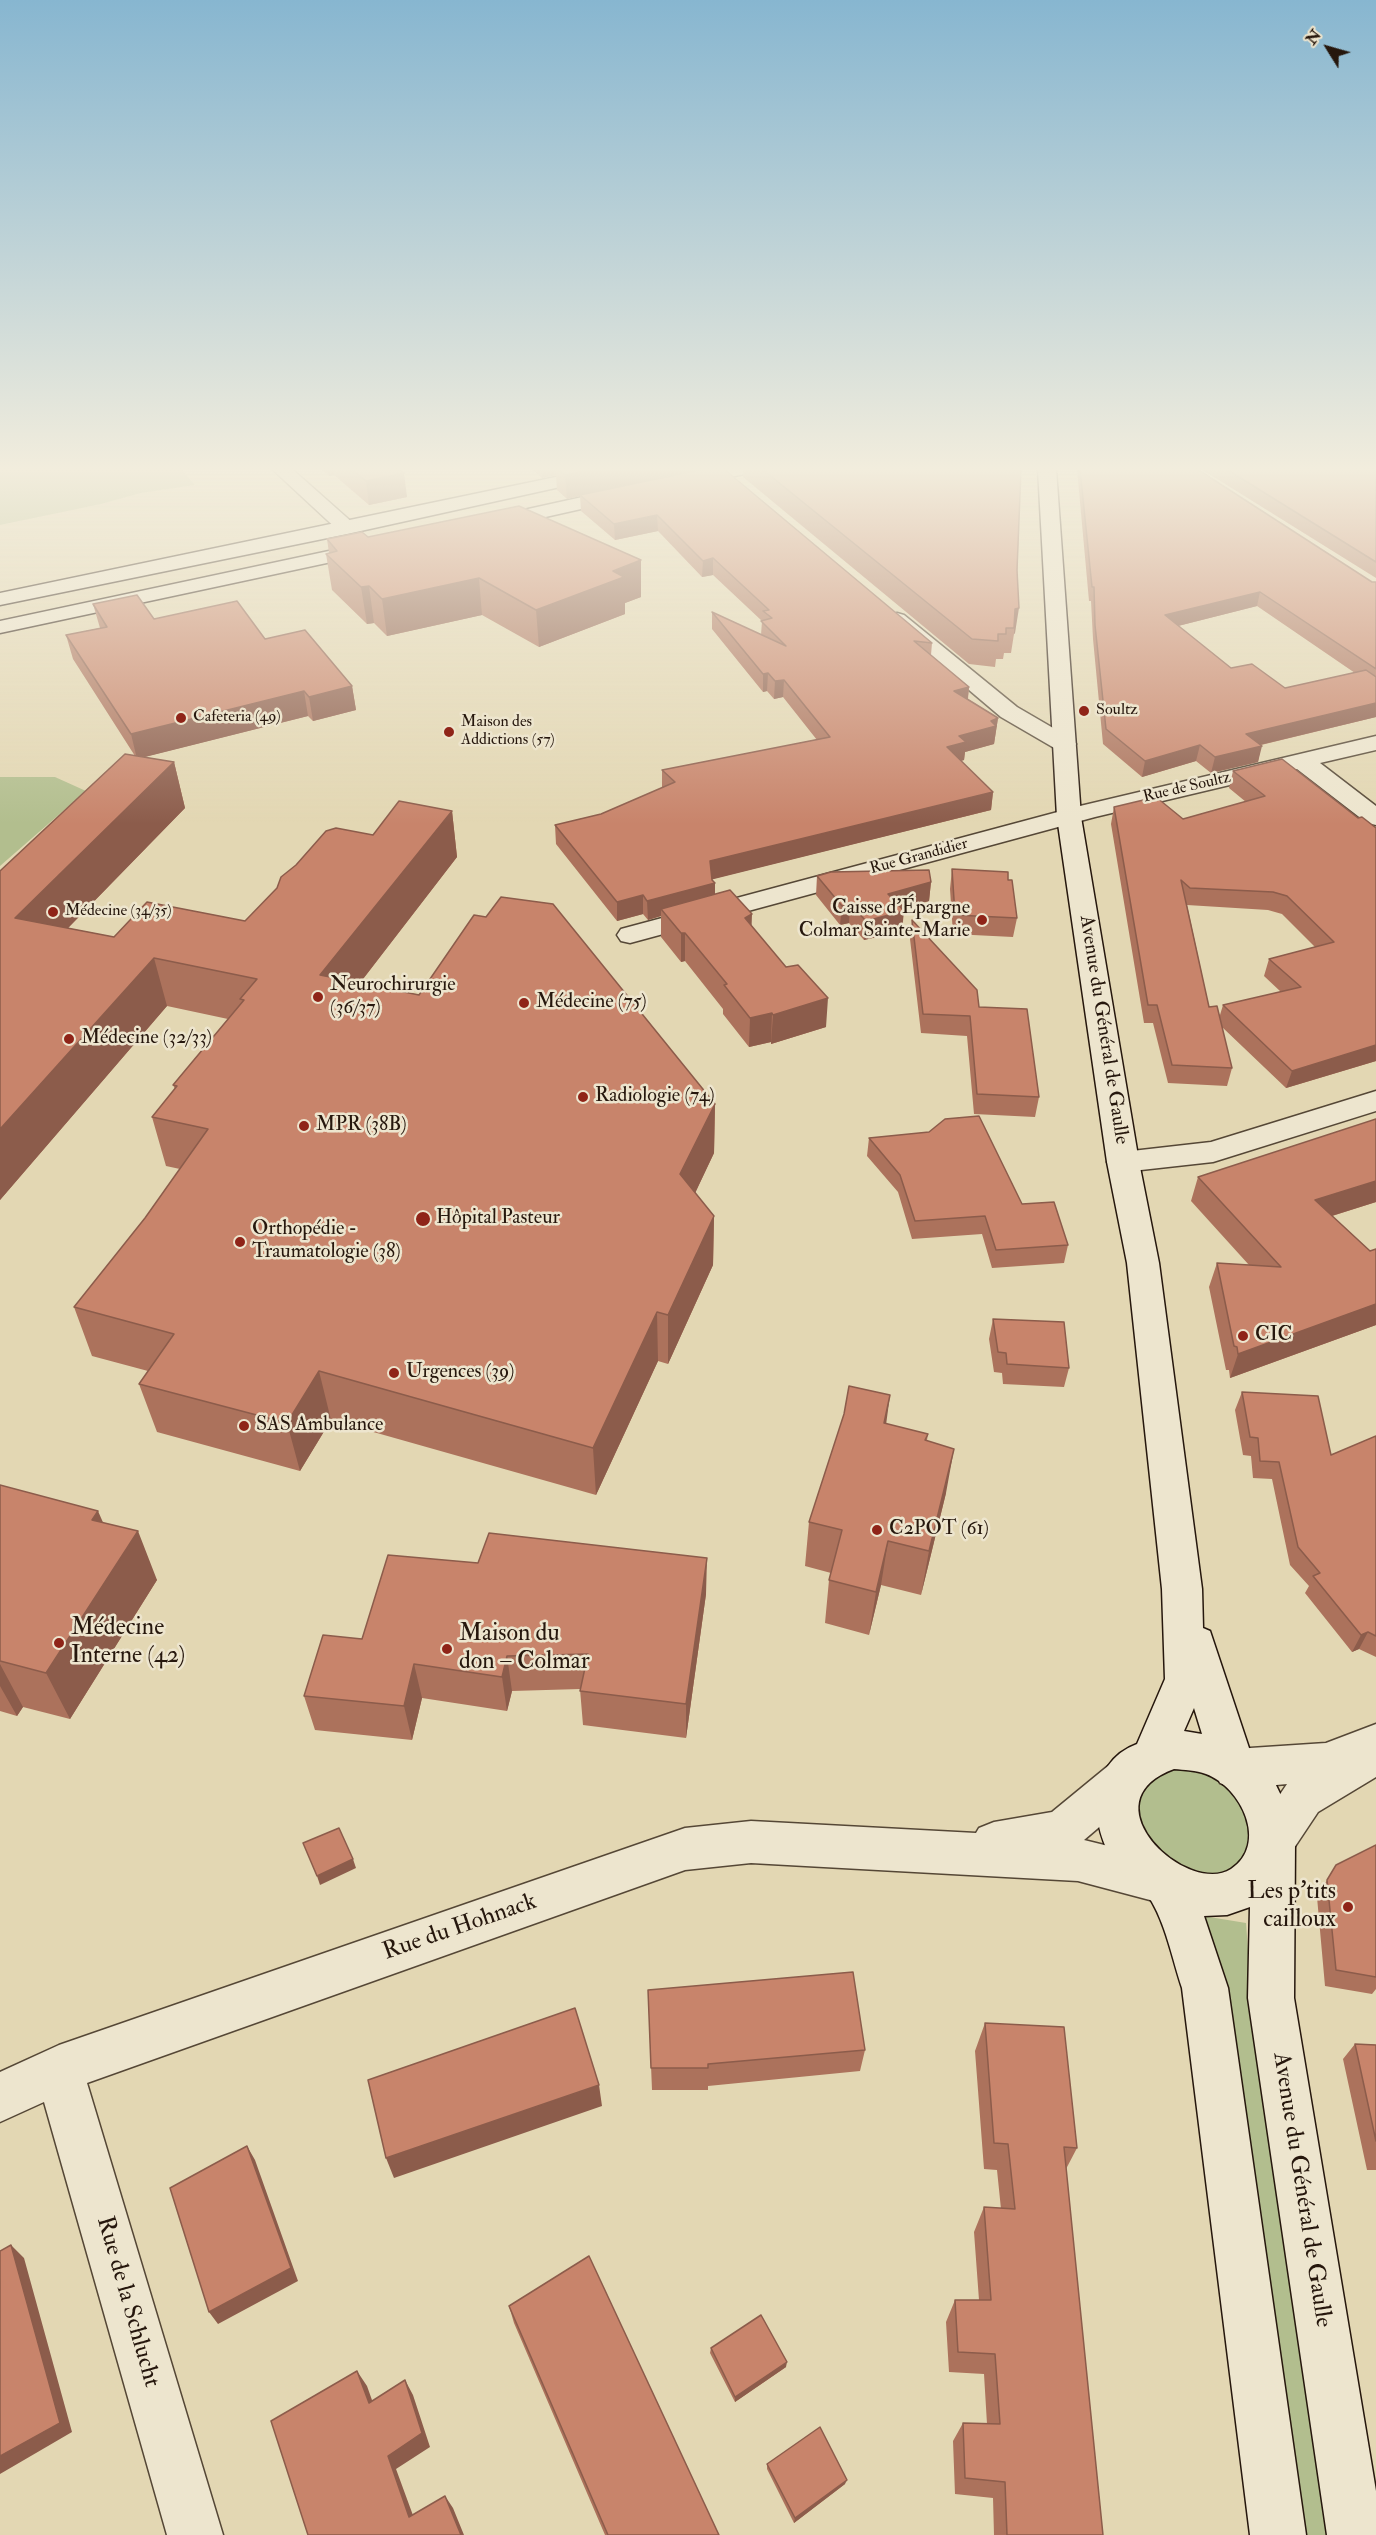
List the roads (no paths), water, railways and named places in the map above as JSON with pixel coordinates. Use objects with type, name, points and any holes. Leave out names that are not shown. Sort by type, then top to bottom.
[{"type":"main road","points":[[0,599],[57,587]]},
{"type":"main road","points":[[0,627],[188,587]]},
{"type":"main road","name":"Avenue du Général de Gaulle","points":[[1054,587],[1069,817],[1123,1162],[1143,1263],[1182,1589],[1185,1679],[1139,1767]]},
{"type":"main road","points":[[880,605],[1009,712],[1064,744]]},
{"type":"main road","name":"Rue de Soultz","points":[[1069,817],[1376,743]]},
{"type":"main road","points":[[1302,761],[1376,818]]},
{"type":"main road","name":"Rue Grandidier","points":[[630,935],[1069,817]]},
{"type":"main road","points":[[1123,1162],[1213,1152],[1376,1101]]},
{"type":"main road","name":"Avenue du Général de Gaulle","points":[[1182,1589],[1204,1677],[1235,1769]]},
{"type":"main road","points":[[1235,1769],[1326,1762],[1376,1743]]},
{"type":"main road","points":[[1273,1842],[1271,1822],[1264,1802],[1251,1784],[1235,1769],[1215,1757],[1195,1751],[1174,1750],[1139,1767],[1117,1801],[1118,1823],[1128,1846],[1144,1867],[1165,1882],[1190,1892],[1216,1895],[1239,1889],[1258,1877],[1268,1861],[1273,1842],[1303,1798],[1376,1753]]},
{"type":"main road","name":"Rue du Hohnack","points":[[936,1854],[1062,1831],[1139,1767]]},
{"type":"main road","name":"Rue du Hohnack","points":[[0,2098],[60,2068],[684,1848],[751,1842],[936,1854],[1078,1860],[1165,1882]]},
{"type":"main road","name":"Avenue du Général de Gaulle","points":[[1273,1842],[1271,1998],[1354,2535]]},
{"type":"main road","points":[[1165,1882],[1184,1922],[1205,1988],[1278,2535]]},
{"type":"main road","name":"Rue de la Schlucht","points":[[60,2068],[195,2535]]},
{"type":"place","name":"Soultz","points":[[1084,711]]},
{"type":"place","name":"Cafeteria (49)","points":[[181,718]]},
{"type":"place","name":"Maison des Addictions (57)","points":[[449,732]]},
{"type":"place","name":"Médecine (34/35)","points":[[53,912]]},
{"type":"place","name":"Caisse d'Épargne Colmar Sainte-Marie","points":[[982,920]]},
{"type":"place","name":"Neurochirurgie (36/37)","points":[[318,997]]},
{"type":"place","name":"Médecine (75)","points":[[524,1003]]},
{"type":"place","name":"Médecine (32/33)","points":[[69,1039]]},
{"type":"place","name":"Radiologie (74)","points":[[583,1097]]},
{"type":"place","name":"MPR (38B)","points":[[304,1126]]},
{"type":"place","name":"Hôpital Pasteur","points":[[423,1219]]},
{"type":"place","name":"Orthopédie - Traumatologie (38)","points":[[240,1242]]},
{"type":"place","name":"CIC","points":[[1243,1336]]},
{"type":"place","name":"Urgences (39)","points":[[394,1373]]},
{"type":"place","name":"SAS Ambulance","points":[[244,1426]]},
{"type":"place","name":"C2POT (61)","points":[[877,1530]]},
{"type":"place","name":"Médecine Interne (42)","points":[[59,1643]]},
{"type":"place","name":"Maison du don – Colmar","points":[[447,1649]]},
{"type":"place","name":"Les p'tits cailloux","points":[[1348,1907]]}]
